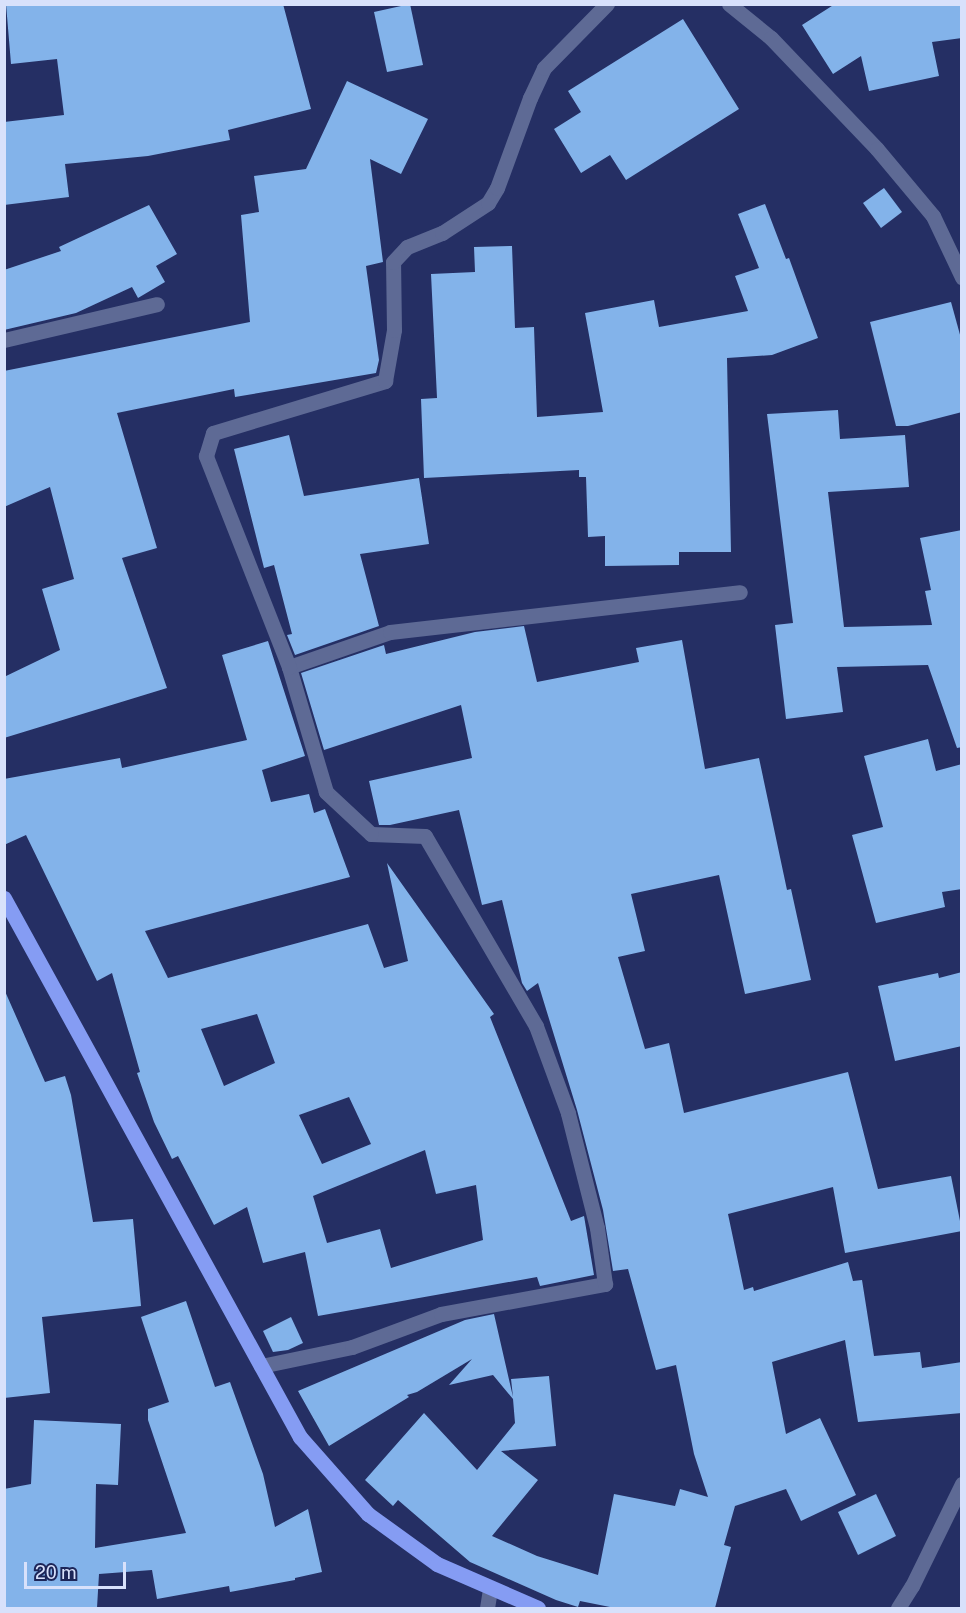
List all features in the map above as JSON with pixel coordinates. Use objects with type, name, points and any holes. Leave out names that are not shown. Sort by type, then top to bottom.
[{"type":"main road","points":[[4,898],[300,1437],[368,1514],[437,1564],[490,1590],[538,1608]]},
{"type":"street","points":[[261,1366],[352,1347],[441,1314],[605,1284],[597,1228],[568,1113],[536,1026],[425,836],[371,834],[326,792],[289,667],[206,456],[213,433],[385,381],[394,330],[393,262],[407,247],[442,233],[488,203],[497,188],[530,98],[544,68],[607,4]]},
{"type":"street","points":[[729,4],[771,38],[877,149],[933,216],[962,277]]},
{"type":"street","points":[[4,340],[157,303]]},
{"type":"street","points":[[289,667],[390,632],[740,592]]},
{"type":"street","points":[[898,1608],[912,1586],[962,1484]]},
{"type":"street","points":[[487,1608],[490,1590]]},
{"type":"building","points":[[6,4],[283,4],[311,109],[228,130],[230,140],[148,156],[65,164],[69,197],[4,205],[4,122],[64,115],[57,59],[11,64]]},
{"type":"building","points":[[410,4],[423,65],[387,72],[374,12]]},
{"type":"building","points":[[835,4],[962,4],[962,38],[932,42],[939,76],[869,91],[861,56],[833,74],[802,25]]},
{"type":"building","points":[[683,19],[739,109],[626,180],[610,155],[581,173],[554,129],[581,112],[568,91]]},
{"type":"building","points":[[347,81],[428,119],[401,174],[370,159],[383,262],[366,266],[379,360],[376,373],[235,397],[234,389],[117,413],[157,548],[122,558],[167,688],[4,738],[4,677],[60,650],[42,589],[74,579],[50,487],[4,507],[4,371],[250,322],[241,215],[259,212],[254,176],[306,169]]},
{"type":"building","points":[[884,188],[902,212],[881,228],[863,203]]},
{"type":"building","points":[[765,204],[786,259],[789,258],[818,338],[772,355],[727,358],[731,552],[679,552],[679,565],[605,566],[605,536],[588,537],[586,477],[579,477],[579,470],[424,478],[421,399],[437,398],[431,274],[475,272],[474,247],[512,246],[515,328],[534,327],[537,417],[603,412],[585,313],[654,300],[659,327],[748,311],[735,276],[759,268],[738,214]]},
{"type":"building","points":[[149,205],[177,254],[156,266],[165,282],[138,298],[132,287],[76,313],[4,330],[4,270],[61,251],[59,247]]},
{"type":"building","points":[[951,302],[962,342],[962,412],[908,426],[896,426],[870,322]]},
{"type":"building","points":[[838,410],[840,439],[905,435],[909,487],[828,492],[844,627],[932,625],[925,591],[931,590],[920,538],[962,530],[962,747],[957,748],[928,665],[837,667],[843,712],[786,719],[775,625],[793,623],[767,414]]},
{"type":"building","points":[[289,435],[304,496],[419,478],[429,544],[360,554],[379,626],[295,655],[287,635],[292,634],[274,565],[264,568],[234,449]]},
{"type":"building","points":[[524,626],[537,682],[639,662],[636,648],[682,640],[705,769],[759,758],[787,890],[791,889],[811,980],[745,994],[719,875],[631,894],[645,951],[618,957],[645,1049],[669,1043],[684,1113],[848,1072],[878,1189],[951,1176],[962,1231],[845,1253],[833,1187],[728,1214],[744,1290],[753,1287],[754,1291],[848,1262],[853,1281],[862,1280],[874,1356],[920,1352],[922,1368],[962,1362],[962,1413],[858,1422],[845,1340],[772,1362],[786,1434],[820,1418],[856,1495],[801,1521],[786,1489],[735,1506],[724,1545],[731,1547],[715,1608],[615,1608],[580,1601],[578,1607],[556,1600],[470,1562],[398,1500],[393,1506],[365,1480],[424,1413],[477,1470],[515,1423],[513,1399],[493,1375],[449,1385],[472,1359],[417,1392],[407,1395],[409,1397],[329,1446],[298,1391],[465,1320],[494,1314],[513,1397],[511,1379],[549,1376],[556,1446],[501,1451],[538,1480],[492,1536],[537,1556],[598,1575],[614,1494],[675,1506],[680,1489],[708,1497],[694,1454],[676,1365],[656,1370],[628,1269],[613,1271],[603,1210],[577,1110],[538,983],[527,991],[522,983],[502,900],[482,905],[459,810],[390,825],[379,825],[369,781],[472,758],[461,705],[324,750],[301,673],[384,645],[386,654],[475,632]]},
{"type":"building","points":[[268,641],[305,756],[262,770],[271,802],[309,794],[314,813],[325,809],[350,877],[145,931],[168,978],[368,924],[384,968],[408,961],[387,863],[494,1014],[490,1017],[571,1221],[584,1216],[594,1275],[540,1286],[537,1277],[318,1316],[305,1252],[263,1263],[247,1207],[214,1225],[178,1156],[172,1159],[154,1122],[137,1073],[140,1072],[112,973],[97,981],[26,835],[4,845],[4,779],[120,758],[122,768],[247,740],[222,655]],"holes":[[[257,1014],[275,1063],[224,1086],[201,1029]],[[349,1097],[371,1144],[322,1164],[299,1115]],[[425,1150],[436,1194],[476,1185],[483,1240],[391,1268],[380,1229],[327,1243],[313,1196]]]},
{"type":"building","points":[[928,739],[936,771],[962,764],[962,889],[942,892],[945,907],[876,923],[852,835],[883,827],[864,756]]},
{"type":"building","points":[[962,972],[962,1046],[895,1061],[878,986],[938,973],[939,978]]},
{"type":"building","points":[[4,989],[45,1082],[65,1076],[71,1095],[93,1222],[133,1219],[141,1306],[42,1317],[50,1393],[4,1398]]},
{"type":"building","points":[[186,1301],[215,1387],[230,1382],[263,1474],[275,1527],[308,1509],[322,1572],[295,1578],[295,1580],[230,1592],[229,1586],[157,1599],[152,1570],[99,1574],[97,1608],[4,1608],[4,1489],[31,1484],[34,1420],[121,1424],[118,1485],[96,1484],[95,1548],[186,1533],[148,1420],[148,1409],[169,1402],[141,1317]]},
{"type":"building","points":[[291,1317],[303,1343],[288,1350],[273,1352],[263,1331]]},
{"type":"building","points":[[876,1494],[896,1536],[858,1555],[838,1512]]}]
